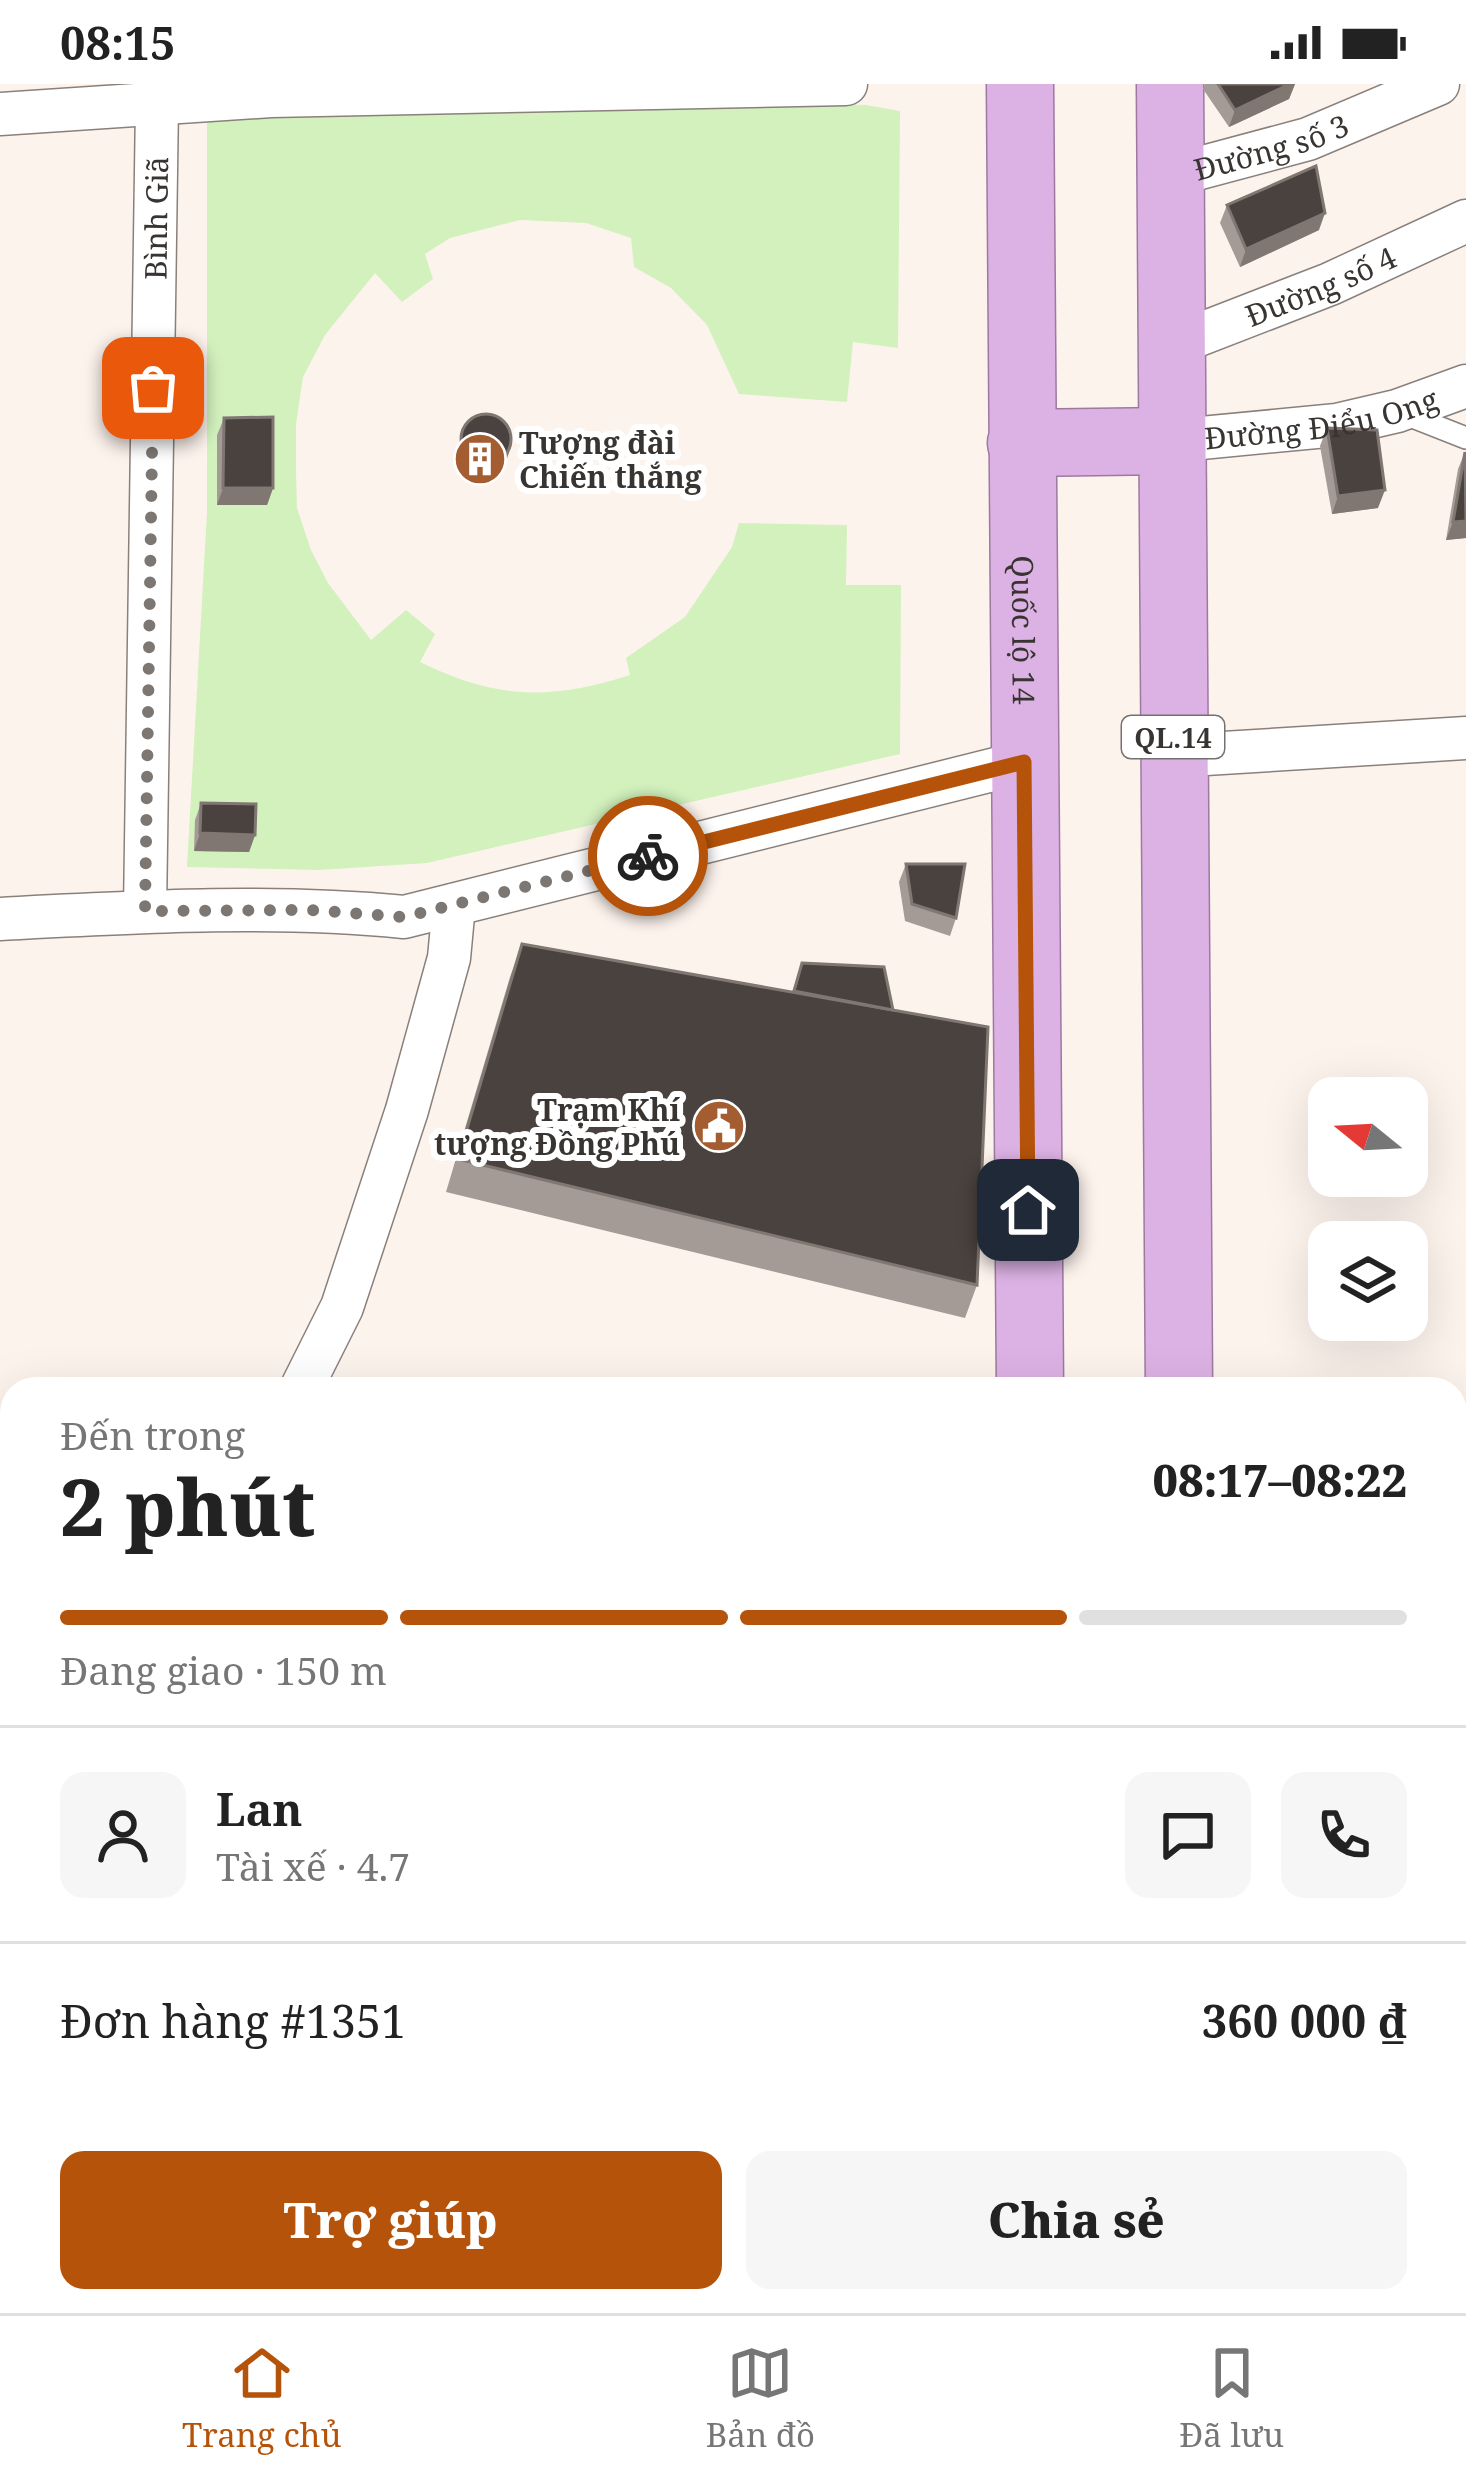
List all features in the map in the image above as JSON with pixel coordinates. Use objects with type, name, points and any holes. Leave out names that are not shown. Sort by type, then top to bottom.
[{"type":"highway","name":"Quốc lộ 14","points":[[1020,84],[1030,1377]]},
{"type":"highway","name":"QL.14","points":[[1170,84],[1179,1377]]},
{"type":"highway","points":[[1021,443],[1170,440]]},
{"type":"street","points":[[0,115],[271,96],[846,84]]},
{"type":"street","name":"Đường số 3","points":[[1170,176],[1308,139],[1438,84]]},
{"type":"street","name":"Bình Giã","points":[[145,911],[157,104]]},
{"type":"street","name":"Đường số 4","points":[[1170,346],[1330,284],[1466,220]]},
{"type":"street","name":"Đường Điểu Ong","points":[[1170,440],[1337,424],[1397,411],[1466,386]]},
{"type":"street","points":[[1173,756],[1466,738]]},
{"type":"street","points":[[0,920],[145,911],[311,910],[404,917],[1024,762]]},
{"type":"street","points":[[307,1377],[342,1307],[407,1110],[449,958],[454,905]]},
{"type":"lane","points":[[1397,411],[1466,438]]},
{"type":"green space","points":[[806,104],[900,111],[898,348],[853,342],[847,402],[739,394],[707,325],[671,288],[634,267],[631,238],[586,223],[520,220],[450,238],[425,254],[433,279],[402,302],[375,273],[325,335],[303,377],[296,424],[297,508],[328,583],[371,640],[406,610],[435,634],[420,662],[474,683],[524,692],[574,689],[630,675],[626,658],[685,617],[732,547],[739,523],[847,525],[846,585],[901,585],[900,754],[427,863],[319,870],[187,867],[207,512],[207,114]]},
{"type":"building","points":[[1218,84],[1290,84],[1235,110]]},
{"type":"building","points":[[1316,166],[1325,213],[1246,249],[1227,205]]},
{"type":"building","points":[[486,414],[504,421],[511,439],[504,457],[486,464],[468,457],[461,439],[468,421]]},
{"type":"building","points":[[273,417],[273,488],[223,488],[224,418]]},
{"type":"building","points":[[1327,428],[1377,430],[1385,490],[1338,496]]},
{"type":"building","points":[[1465,452],[1466,521],[1453,522]]},
{"type":"building","points":[[201,803],[256,804],[255,835],[200,833]]},
{"type":"building","points":[[906,864],[965,864],[956,918],[912,904]]},
{"type":"building","name":"Trạm Khí tượng Đồng Phú","points":[[522,944],[988,1027],[977,1285],[458,1159]]},
{"type":"building","points":[[802,963],[884,967],[893,1010],[794,991]]},
{"type":"way so far","points":[[153,388],[145,911],[311,910],[404,917],[648,856]]},
{"type":"place","name":"Tượng đài Chiến thắng","points":[[480,459]]},
{"type":"place","name":"Trạm Khí tượng Đồng Phú","points":[[719,1126]]},
{"type":"route","points":[[648,856],[1024,762],[1028,1210]]}]
